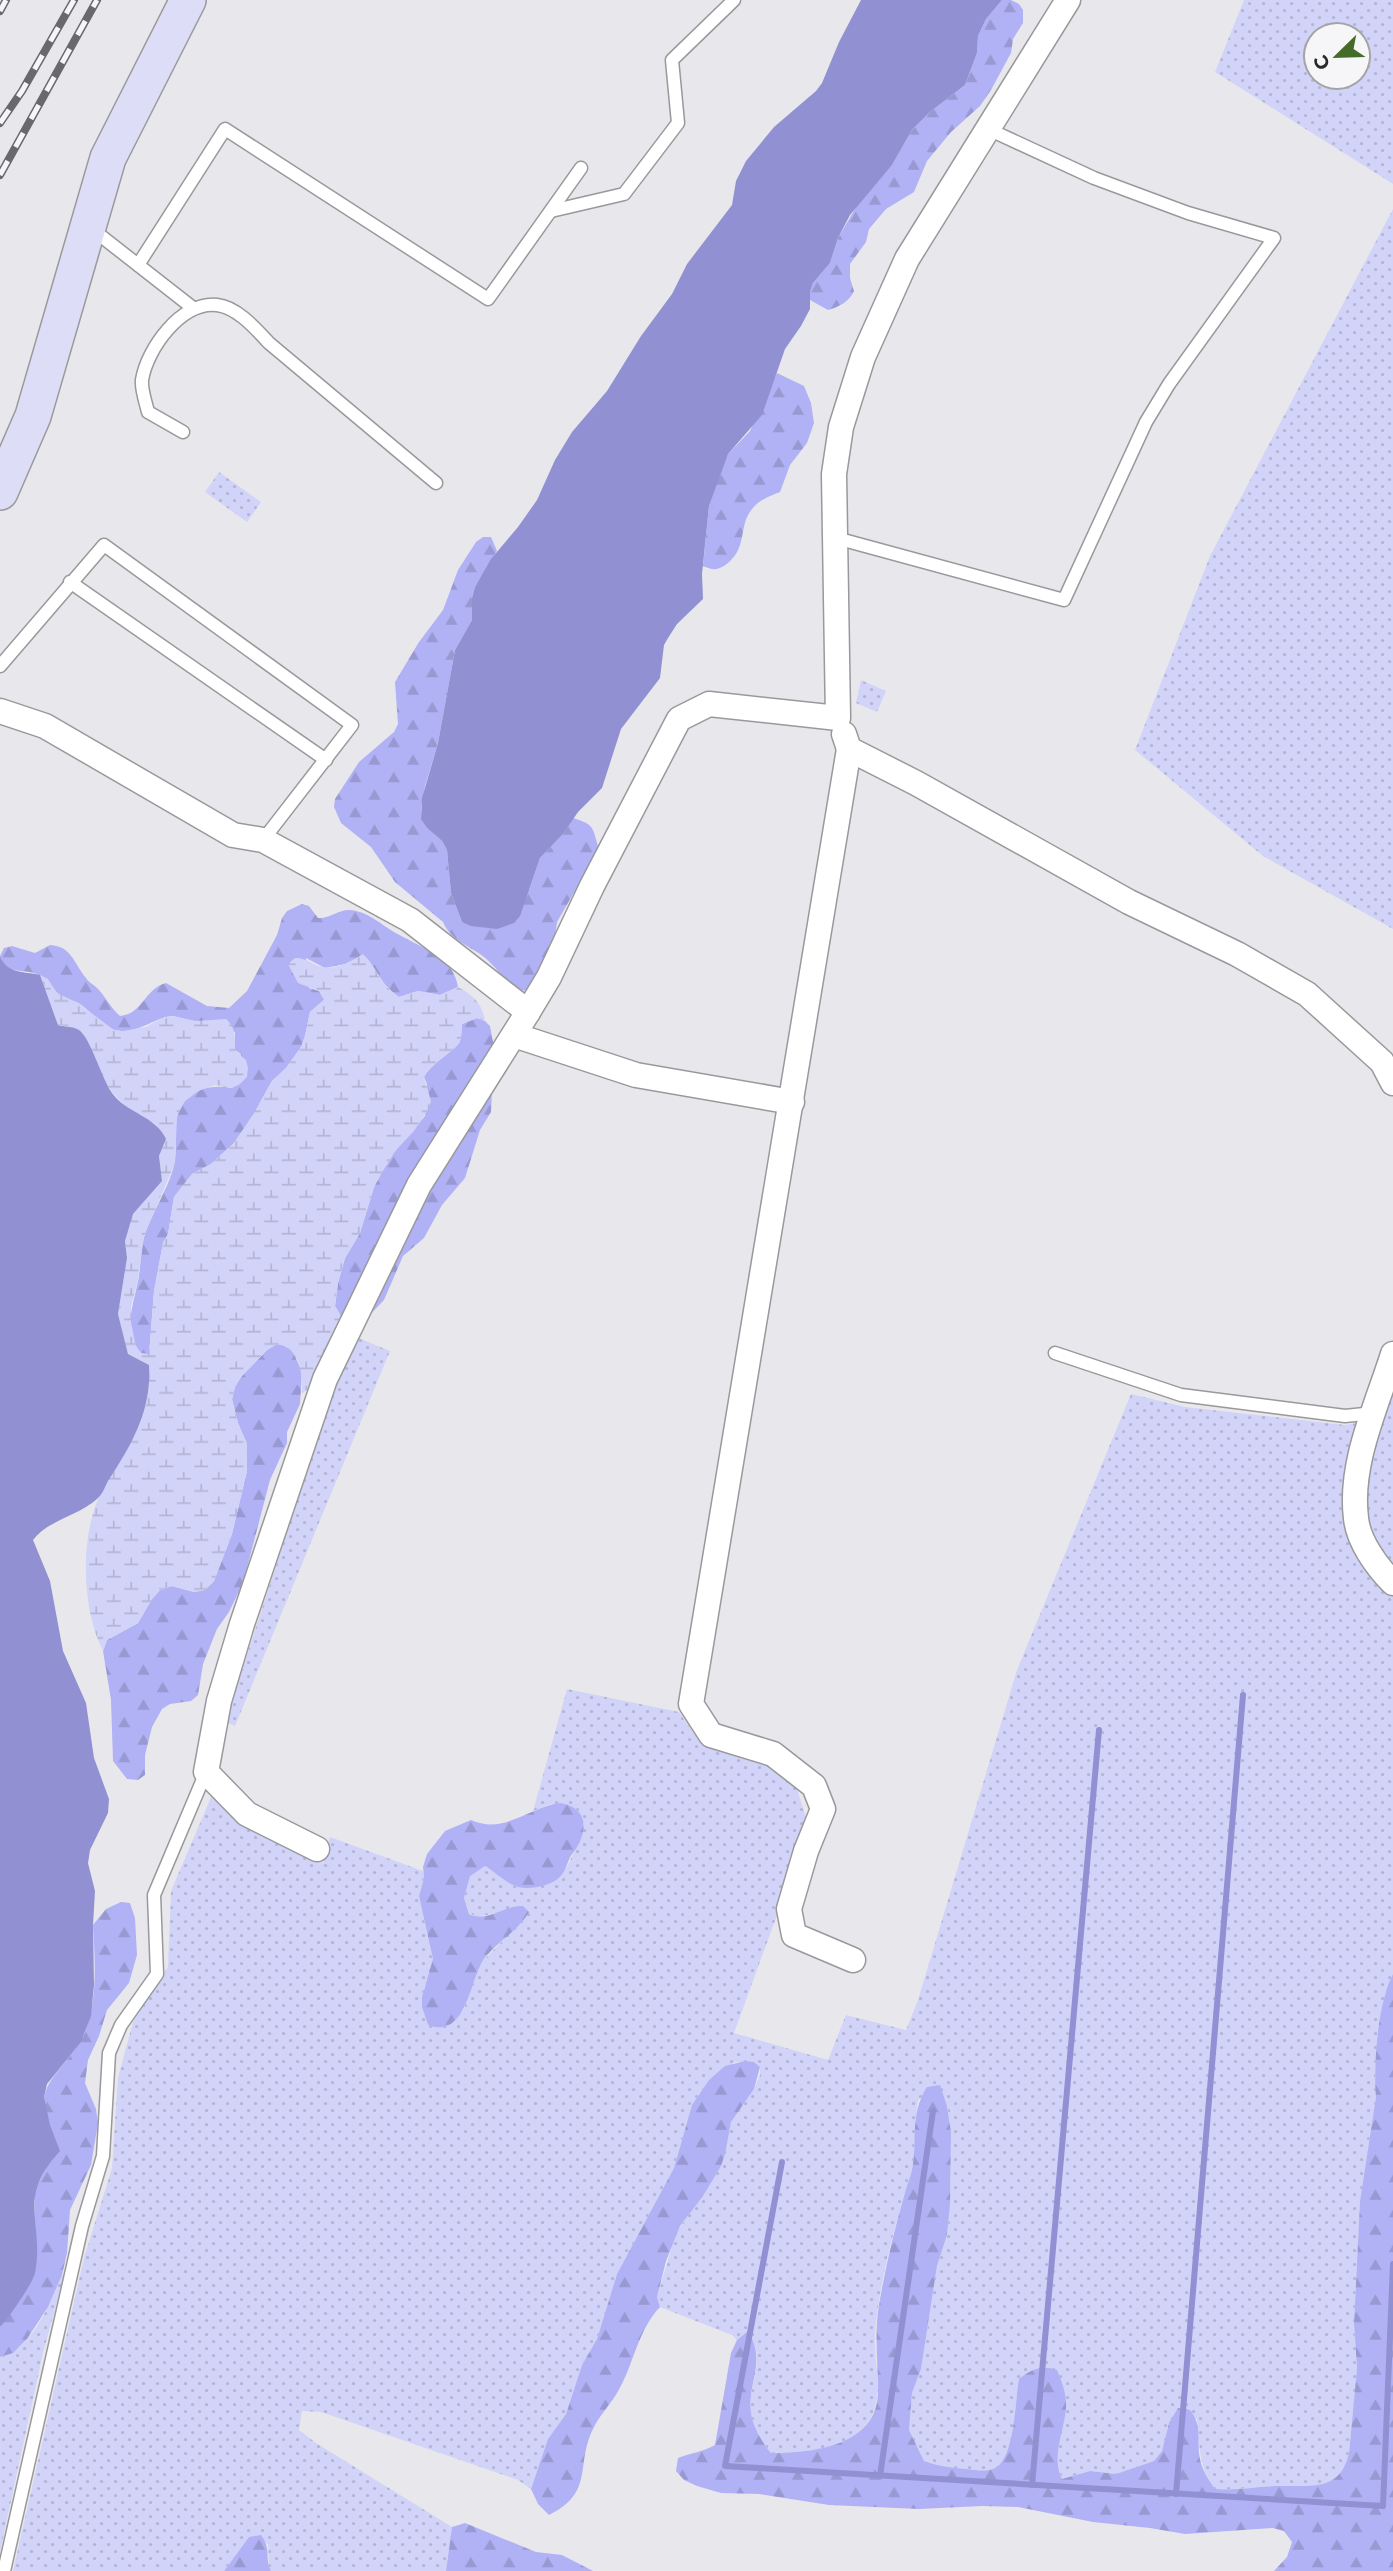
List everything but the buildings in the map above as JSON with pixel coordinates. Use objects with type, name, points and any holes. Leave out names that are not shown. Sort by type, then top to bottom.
[{"type":"street","points":[[0,492],[33,416],[108,158],[188,0]]},
{"type":"street","points":[[853,1960],[794,1935],[789,1909],[806,1851],[823,1809],[814,1786],[773,1754],[711,1735],[691,1704],[849,749],[838,718],[834,474],[841,427],[863,357],[907,259],[1068,0]]},
{"type":"street","points":[[317,1849],[247,1815],[206,1772],[219,1701],[242,1625],[326,1380],[419,1185],[549,978],[592,886],[679,719],[709,704],[838,718]]},
{"type":"street","points":[[0,711],[45,726],[233,835],[262,840],[410,920],[528,1012]]},
{"type":"street","points":[[849,749],[916,783],[1129,902],[1237,954],[1307,994],[1382,1062],[1393,1083]]},
{"type":"street","points":[[514,1035],[636,1075],[792,1101]]},
{"type":"street","points":[[1393,1354],[1364,1442],[1355,1490],[1356,1521],[1374,1560],[1393,1583]]},
{"type":"lane","points":[[551,211],[624,194],[678,124],[672,60],[734,0]]},
{"type":"lane","points":[[138,265],[225,129],[488,299],[581,168]]},
{"type":"lane","points":[[836,538],[1064,600],[1146,422],[1169,384],[1274,238],[1188,213],[1094,178],[988,129]]},
{"type":"lane","points":[[88,226],[193,308]]},
{"type":"lane","points":[[183,432],[148,412],[142,382],[153,349],[171,326],[193,308],[218,304],[246,319],[269,342],[436,483]]},
{"type":"lane","points":[[0,666],[104,545],[352,725],[262,840]]},
{"type":"lane","points":[[71,582],[326,760]]},
{"type":"lane","points":[[1055,1353],[1181,1395],[1345,1416],[1375,1413]]},
{"type":"lane","points":[[4,2571],[79,2239],[103,2156],[109,2053],[121,2025],[157,1974],[154,1895],[206,1772]]},
{"type":"green space","points":[[1002,0],[1019,4],[1023,10],[1023,23],[1013,39],[1011,53],[991,90],[980,106],[951,132],[927,161],[914,192],[886,209],[869,229],[866,242],[850,264],[854,291],[850,298],[828,310],[810,300],[813,283],[830,263],[838,238],[859,202],[892,165],[912,130],[965,85],[977,53],[978,36],[986,19]]},
{"type":"green space","points":[[1244,0],[1393,0],[1393,184],[1215,72]]},
{"type":"green space","points":[[1393,209],[1393,929],[1263,856],[1135,750],[1210,556]]},
{"type":"green space","points":[[777,373],[804,386],[811,403],[814,423],[807,443],[790,465],[780,492],[752,509],[734,556],[719,568],[707,568],[703,566],[709,506],[723,464],[728,454],[750,431]]},
{"type":"green space","points":[[219,472],[261,502],[247,522],[205,492]]},
{"type":"green space","points":[[483,537],[491,537],[497,551],[475,587],[472,620],[455,650],[438,743],[425,786],[421,818],[447,850],[451,893],[462,922],[529,890],[540,858],[563,834],[573,818],[592,828],[599,849],[557,922],[552,957],[528,990],[520,991],[484,957],[451,934],[443,922],[395,882],[371,847],[341,823],[334,807],[335,799],[359,762],[394,732],[398,724],[395,682],[419,642],[443,610],[458,570],[476,542]]},
{"type":"green space","points":[[861,680],[886,691],[877,712],[856,703]]},
{"type":"green space","points":[[302,904],[309,906],[318,918],[349,910],[367,915],[442,960],[450,967],[458,987],[440,995],[418,991],[399,997],[363,955],[345,964],[325,968],[306,958],[309,988],[319,991],[325,999],[310,1012],[301,1047],[286,1068],[272,1081],[234,1143],[211,1164],[192,1174],[174,1197],[154,1291],[149,1355],[141,1353],[132,1335],[131,1315],[145,1234],[174,1165],[177,1116],[184,1102],[194,1093],[212,1087],[232,1088],[241,1054],[235,1050],[235,1032],[173,1016],[128,1031],[115,1030],[80,1004],[60,995],[41,976],[7,967],[0,956],[4,948],[12,946],[35,953],[50,945],[63,949],[120,1016],[134,1011],[153,990],[166,983],[207,1006],[229,1008],[247,991],[277,935],[282,918],[287,911]]},
{"type":"green space","points":[[363,954],[386,986],[399,997],[418,991],[440,995],[458,987],[476,1000],[485,1021],[477,1018],[462,1024],[458,1044],[424,1077],[431,1101],[429,1108],[414,1131],[396,1150],[374,1187],[360,1233],[345,1258],[338,1283],[335,1306],[343,1320],[313,1386],[302,1393],[300,1370],[295,1356],[285,1346],[277,1344],[267,1350],[235,1387],[232,1400],[247,1444],[247,1471],[232,1534],[214,1581],[205,1590],[194,1592],[172,1586],[160,1590],[138,1623],[107,1640],[103,1651],[90,1614],[87,1548],[95,1507],[136,1431],[147,1401],[149,1365],[128,1354],[118,1314],[127,1258],[125,1240],[133,1214],[162,1181],[159,1156],[166,1139],[155,1124],[127,1108],[112,1092],[101,1076],[83,1033],[58,1025],[40,975],[48,979],[57,993],[78,1003],[114,1030],[146,1027],[164,1017],[173,1016],[196,1021],[226,1019],[233,1029],[235,1050],[246,1060],[247,1077],[240,1084],[232,1088],[215,1085],[200,1090],[185,1101],[177,1116],[175,1163],[144,1236],[138,1280],[131,1306],[136,1347],[141,1353],[149,1354],[154,1291],[174,1197],[192,1174],[211,1164],[234,1143],[272,1081],[286,1068],[301,1047],[310,1012],[324,1000],[319,991],[298,983],[288,964],[295,958],[300,958],[328,968],[349,962]]},
{"type":"green space","points":[[477,1018],[490,1026],[494,1047],[491,1112],[480,1130],[465,1178],[442,1205],[424,1238],[403,1256],[384,1300],[364,1321],[343,1320],[335,1306],[338,1283],[345,1258],[360,1233],[374,1187],[396,1150],[425,1116],[427,1084],[424,1077],[458,1044],[462,1024]]},
{"type":"green space","points":[[356,1337],[390,1351],[235,1726],[225,1722],[328,1407]]},
{"type":"green space","points":[[277,1344],[288,1346],[302,1372],[300,1404],[287,1432],[287,1443],[270,1480],[243,1583],[217,1629],[203,1664],[198,1695],[191,1701],[170,1704],[162,1709],[152,1727],[145,1755],[145,1775],[138,1780],[127,1779],[113,1761],[111,1700],[103,1651],[107,1640],[138,1623],[160,1590],[172,1586],[194,1592],[205,1590],[214,1581],[232,1534],[247,1471],[247,1444],[232,1399],[235,1387],[267,1350]]},
{"type":"green space","points":[[1393,1387],[1393,1974],[1385,1994],[1375,2068],[1376,2097],[1360,2201],[1354,2324],[1357,2368],[1349,2453],[1339,2474],[1323,2484],[1215,2489],[1205,2473],[1197,2419],[1169,2423],[1162,2451],[1154,2461],[1116,2474],[1090,2471],[1062,2479],[1057,2454],[1066,2410],[1019,2379],[1010,2443],[1000,2464],[993,2469],[980,2470],[924,2461],[909,2430],[912,2393],[921,2369],[937,2266],[947,2235],[950,2205],[951,2131],[947,2106],[939,2085],[918,2100],[912,2170],[890,2247],[879,2302],[875,2337],[878,2383],[872,2415],[857,2434],[846,2441],[822,2449],[771,2453],[758,2434],[751,2413],[757,2362],[754,2342],[748,2331],[737,2340],[732,2335],[660,2307],[657,2297],[676,2233],[721,2166],[731,2122],[754,2089],[760,2075],[760,2067],[754,2062],[735,2062],[709,2080],[692,2105],[674,2168],[617,2274],[597,2339],[582,2365],[566,2414],[548,2439],[531,2489],[518,2480],[321,2412],[302,2411],[299,2430],[452,2527],[446,2571],[271,2571],[268,2544],[249,2537],[224,2571],[13,2571],[84,2258],[112,2168],[118,2078],[133,2022],[168,1967],[171,1891],[212,1795],[248,1823],[323,1863],[330,1837],[423,1871],[419,1896],[433,1959],[424,1988],[422,2007],[428,2025],[463,2011],[481,1963],[506,1937],[496,1913],[477,1917],[469,1913],[464,1898],[470,1875],[485,1866],[510,1883],[533,1888],[560,1876],[576,1849],[584,1825],[577,1810],[551,1804],[533,1811],[567,1689],[679,1712],[702,1745],[768,1762],[797,1789],[806,1817],[786,1875],[780,1907],[734,2033],[828,2060],[846,2015],[906,2030],[918,2000],[1017,1670],[1131,1394],[1185,1407],[1345,1425],[1385,1418]]},
{"type":"green space","points":[[560,1803],[577,1810],[583,1822],[583,1830],[578,1845],[559,1877],[549,1884],[529,1888],[518,1887],[505,1881],[485,1866],[470,1876],[464,1898],[469,1914],[489,1915],[516,1906],[523,1906],[529,1912],[484,1959],[459,2016],[451,2024],[441,2027],[428,2025],[422,1997],[433,1959],[419,1896],[427,1854],[445,1831],[471,1820],[483,1824],[505,1822]]},
{"type":"green space","points":[[121,1902],[130,1903],[135,1918],[137,1955],[129,1983],[107,2010],[88,2060],[85,2083],[96,2109],[98,2123],[91,2165],[70,2210],[67,2253],[62,2275],[48,2307],[27,2339],[13,2353],[0,2357],[0,2327],[22,2294],[37,2249],[35,2190],[48,2164],[59,2151],[46,2113],[45,2092],[81,2040],[89,2019],[95,1979],[93,1925],[106,1909]]},
{"type":"green space","points":[[1393,1974],[1393,2571],[1274,2571],[1287,2557],[1292,2542],[1284,2531],[1273,2528],[1185,2534],[1093,2522],[1018,2507],[919,2509],[829,2505],[759,2494],[721,2493],[684,2480],[676,2471],[678,2458],[715,2445],[731,2353],[737,2340],[748,2331],[756,2352],[751,2413],[758,2434],[771,2453],[805,2451],[840,2443],[867,2424],[875,2409],[878,2391],[876,2338],[879,2305],[893,2236],[912,2170],[918,2108],[927,2087],[940,2085],[951,2132],[950,2205],[947,2235],[937,2266],[921,2369],[912,2393],[909,2430],[924,2461],[980,2470],[993,2469],[1000,2464],[1010,2443],[1019,2379],[1033,2370],[1046,2368],[1057,2370],[1066,2398],[1058,2453],[1062,2479],[1090,2471],[1116,2474],[1154,2461],[1162,2451],[1169,2423],[1178,2408],[1190,2410],[1196,2420],[1201,2463],[1215,2489],[1314,2485],[1332,2480],[1345,2466],[1349,2453],[1357,2368],[1354,2324],[1360,2201],[1376,2097],[1375,2069],[1380,2017]]},
{"type":"green space","points":[[745,2061],[754,2062],[760,2067],[754,2089],[731,2122],[721,2166],[680,2226],[666,2261],[657,2297],[660,2307],[641,2337],[617,2393],[593,2429],[578,2487],[573,2497],[549,2515],[538,2504],[531,2489],[548,2439],[566,2414],[582,2365],[597,2339],[617,2274],[674,2168],[692,2105],[709,2080],[725,2066]]},
{"type":"green space","points":[[62,2275],[64,2276],[43,2353],[0,2552],[0,2357],[21,2346],[30,2336],[46,2311]]},
{"type":"green space","points":[[465,2523],[536,2552],[562,2555],[593,2571],[446,2571],[452,2527]]},
{"type":"green space","points":[[261,2535],[266,2545],[271,2571],[224,2571],[249,2537]]},
{"type":"shaded area","points":[[861,0],[1002,0],[986,19],[978,36],[977,53],[965,85],[912,130],[892,165],[850,215],[838,238],[830,263],[813,283],[810,309],[785,349],[762,415],[728,454],[709,506],[702,574],[703,599],[677,624],[664,645],[660,678],[621,729],[602,788],[540,858],[520,916],[514,923],[497,929],[471,926],[462,922],[451,893],[447,850],[421,819],[422,798],[438,743],[455,650],[472,620],[475,587],[491,559],[537,500],[555,460],[572,432],[607,391],[641,336],[672,294],[687,264],[732,205],[736,181],[746,161],[774,127],[822,83]]},
{"type":"shaded area","points":[[0,956],[11,969],[40,975],[58,1025],[79,1030],[83,1034],[112,1093],[155,1125],[166,1139],[159,1156],[162,1181],[133,1214],[125,1241],[127,1258],[118,1314],[128,1354],[149,1365],[144,1412],[125,1454],[99,1497],[39,1533],[33,1540],[50,1581],[63,1651],[86,1703],[94,1758],[109,1799],[108,1813],[90,1850],[88,1863],[95,1891],[91,2016],[81,2042],[47,2084],[44,2097],[50,2125],[60,2151],[46,2168],[35,2197],[35,2273],[20,2301],[0,2327]]},
{"type":"waterway","points":[[1176,2494],[1243,1695]]},
{"type":"waterway","points":[[1032,2485],[1099,1730]]},
{"type":"waterway","points":[[880,2476],[933,2111]]},
{"type":"waterway","points":[[782,2162],[725,2466],[1383,2506],[1393,2264]]},
{"type":"railway","points":[[0,11],[6,0]]},
{"type":"railway","points":[[0,123],[22,91],[74,0]]},
{"type":"railway","points":[[0,175],[97,0]]}]
